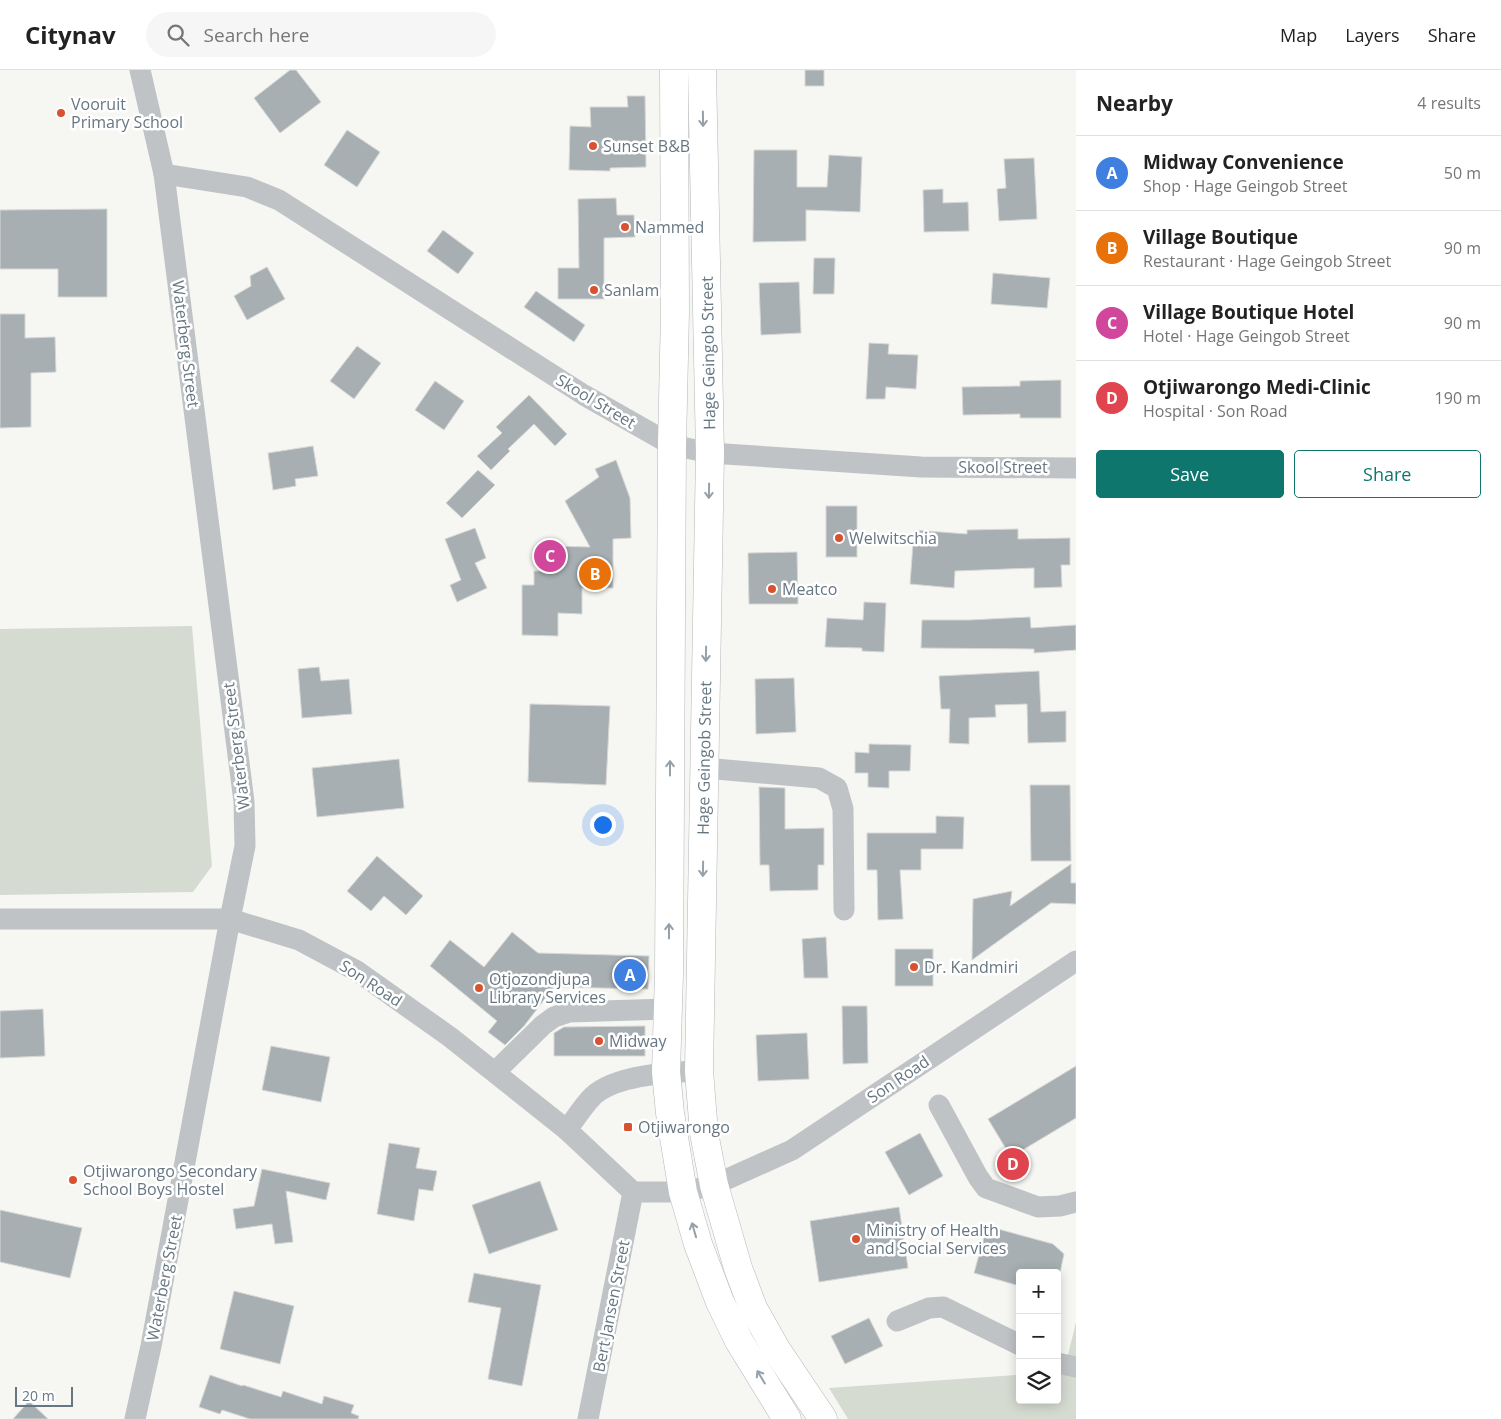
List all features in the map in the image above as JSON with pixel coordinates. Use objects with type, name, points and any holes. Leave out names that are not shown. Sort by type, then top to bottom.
[{"type":"highway","name":"Hage Geingob Street","points":[[674,70],[675,312],[672,445],[669,974],[666,1072],[670,1114],[683,1192],[698,1244],[720,1302],[739,1341],[787,1419]]},
{"type":"highway","name":"Hage Geingob Street","points":[[702,70],[710,453],[700,1071],[704,1134],[714,1185],[738,1268],[754,1308],[776,1349],[823,1419]]},
{"type":"highway","points":[[675,312],[706,313]]},
{"type":"highway","points":[[669,974],[701,975]]},
{"type":"street","name":"Waterberg Street","points":[[136,1419],[245,846],[244,802],[164,174],[140,70]]},
{"type":"street","name":"Skool Street","points":[[164,174],[247,187],[279,200],[584,395],[672,445],[710,453],[922,467],[1076,468]]},
{"type":"street","points":[[704,768],[819,778],[838,788],[843,809],[844,910]]},
{"type":"street","name":"Son Road","points":[[0,919],[230,919],[299,940],[357,970],[450,1037],[567,1130],[633,1192]]},
{"type":"street","name":"Son Road","points":[[683,1192],[714,1185],[792,1150],[1076,961]]},
{"type":"street","points":[[495,1072],[543,1025],[554,1017],[569,1012],[668,1009]]},
{"type":"street","points":[[567,1130],[592,1097],[611,1084],[666,1072],[700,1071]]},
{"type":"street","points":[[940,1106],[978,1177],[986,1188],[1038,1207],[1060,1206],[1076,1202]]},
{"type":"street","points":[[633,1192],[683,1192]]},
{"type":"street","name":"Bert Jansen Street","points":[[588,1419],[633,1192]]},
{"type":"street","points":[[897,1321],[929,1308],[943,1307],[1016,1343]]},
{"type":"street","points":[[1061,1364],[1076,1367]]},
{"type":"shaded area","points":[[192,626],[212,866],[193,892],[0,895],[0,629]]},
{"type":"shaded area","points":[[1076,1322],[1076,1419],[848,1419],[829,1388],[1016,1375],[1016,1404],[1061,1404],[1061,1358],[1068,1355]]},
{"type":"building","points":[[290,70],[296,70],[321,102],[280,133],[254,98]]},
{"type":"building","points":[[805,70],[824,70],[824,86],[805,86]]},
{"type":"building","points":[[627,96],[645,96],[646,167],[610,168],[610,171],[569,170],[570,126],[591,127],[590,107],[628,107]]},
{"type":"building","points":[[347,130],[380,152],[357,187],[324,165]]},
{"type":"building","points":[[754,150],[797,150],[797,187],[827,187],[829,155],[862,157],[860,212],[806,210],[806,241],[753,242]]},
{"type":"building","points":[[1034,158],[1037,219],[999,221],[997,189],[1006,188],[1004,159]]},
{"type":"building","points":[[943,189],[943,203],[968,202],[969,231],[924,232],[923,190]]},
{"type":"building","points":[[616,198],[617,215],[634,215],[635,237],[604,238],[604,299],[558,299],[558,268],[579,268],[578,199]]},
{"type":"building","points":[[107,209],[107,297],[58,297],[58,269],[0,269],[0,210]]},
{"type":"building","points":[[443,230],[474,253],[458,274],[427,251]]},
{"type":"building","points":[[814,258],[835,258],[834,294],[813,294]]},
{"type":"building","points":[[267,267],[285,299],[247,320],[234,296],[251,286],[250,276]]},
{"type":"building","points":[[993,273],[1050,278],[1047,308],[991,304]]},
{"type":"building","points":[[799,282],[801,333],[761,335],[759,283]]},
{"type":"building","points":[[536,291],[585,325],[574,342],[524,307]]},
{"type":"building","points":[[0,314],[25,314],[25,338],[55,337],[56,372],[31,373],[31,427],[0,428]]},
{"type":"building","points":[[869,343],[889,344],[888,354],[918,355],[916,389],[886,387],[885,399],[866,399]]},
{"type":"building","points":[[357,346],[381,363],[354,399],[330,381]]},
{"type":"building","points":[[1061,380],[1061,418],[1020,418],[1020,414],[963,415],[962,387],[1020,386],[1020,381]]},
{"type":"building","points":[[435,381],[464,401],[444,430],[415,410]]},
{"type":"building","points":[[529,395],[567,434],[555,446],[534,424],[508,449],[510,451],[491,470],[477,456],[502,433],[496,427]]},
{"type":"building","points":[[313,446],[318,476],[295,479],[296,486],[273,490],[268,453]]},
{"type":"building","points":[[616,460],[630,498],[631,538],[613,539],[613,588],[582,588],[582,614],[558,613],[558,636],[522,635],[522,585],[534,585],[534,571],[545,571],[545,546],[590,547],[565,501],[599,477],[595,469]]},
{"type":"building","points":[[478,470],[495,485],[462,518],[446,503]]},
{"type":"building","points":[[826,506],[857,506],[857,557],[826,557]]},
{"type":"building","points":[[475,528],[486,558],[475,563],[487,588],[457,602],[450,585],[461,580],[445,539]]},
{"type":"building","points":[[1018,529],[1018,539],[1070,538],[1070,565],[1061,565],[1062,587],[1034,588],[1034,568],[955,571],[954,588],[910,584],[914,530],[967,534],[967,530]]},
{"type":"building","points":[[797,552],[798,604],[749,604],[748,553]]},
{"type":"building","points":[[864,602],[886,603],[884,652],[862,651],[862,648],[825,647],[827,618],[863,620]]},
{"type":"building","points":[[1030,617],[1031,628],[1076,625],[1076,650],[1034,653],[1034,649],[921,648],[922,620]]},
{"type":"building","points":[[319,667],[321,681],[349,679],[352,714],[302,718],[298,669]]},
{"type":"building","points":[[1039,671],[1041,712],[1066,711],[1066,742],[1028,743],[1027,704],[995,705],[996,717],[969,718],[969,744],[949,743],[950,709],[941,709],[939,676]]},
{"type":"building","points":[[794,678],[796,732],[756,734],[755,679]]},
{"type":"building","points":[[530,704],[610,706],[606,785],[528,782]]},
{"type":"building","points":[[869,744],[911,745],[910,771],[889,771],[889,788],[868,787],[868,773],[855,773],[855,752],[869,753]]},
{"type":"building","points":[[399,759],[404,808],[317,817],[312,768]]},
{"type":"building","points":[[1030,785],[1070,785],[1071,861],[1031,861]]},
{"type":"building","points":[[759,787],[785,788],[785,829],[824,828],[824,865],[818,865],[818,890],[770,891],[769,865],[760,865]]},
{"type":"building","points":[[936,816],[964,817],[963,849],[921,849],[921,870],[900,870],[903,919],[878,920],[877,870],[867,870],[867,833],[936,833]]},
{"type":"building","points":[[377,856],[423,896],[406,915],[384,896],[371,911],[347,891]]},
{"type":"building","points":[[1071,864],[1071,883],[1076,883],[1076,904],[1051,903],[972,960],[973,899],[1012,891],[1010,906]]},
{"type":"building","points":[[512,932],[538,953],[649,956],[648,989],[554,987],[524,1026],[505,1045],[488,1032],[497,1021],[430,966],[450,940],[484,967]]},
{"type":"building","points":[[826,937],[828,978],[804,978],[802,939]]},
{"type":"building","name":"Dr. Kandmiri","points":[[895,949],[933,949],[933,986],[895,986]]},
{"type":"building","points":[[842,1006],[867,1006],[868,1063],[843,1064]]},
{"type":"building","points":[[43,1009],[45,1056],[0,1058],[0,1011]]},
{"type":"building","points":[[645,1026],[645,1056],[554,1056],[554,1033],[564,1027]]},
{"type":"building","points":[[807,1033],[809,1079],[758,1081],[756,1035]]},
{"type":"building","points":[[271,1046],[330,1057],[321,1102],[262,1090]]},
{"type":"building","points":[[1076,1066],[1076,1118],[1011,1157],[988,1119]]},
{"type":"building","points":[[920,1133],[943,1176],[909,1195],[885,1152]]},
{"type":"building","points":[[389,1143],[420,1148],[416,1168],[437,1171],[433,1191],[419,1189],[414,1221],[377,1214]]},
{"type":"building","points":[[262,1169],[330,1183],[326,1200],[286,1191],[293,1242],[275,1244],[272,1224],[236,1229],[233,1209],[254,1206]]},
{"type":"building","points":[[540,1181],[558,1230],[489,1254],[472,1205]]},
{"type":"building","points":[[899,1207],[908,1268],[819,1282],[810,1221]]},
{"type":"building","points":[[0,1210],[82,1228],[70,1278],[0,1262]]},
{"type":"building","points":[[987,1226],[1053,1244],[1064,1254],[1061,1269],[1016,1269],[1016,1285],[974,1273]]},
{"type":"building","points":[[474,1273],[541,1285],[522,1386],[488,1379],[501,1308],[468,1302]]},
{"type":"building","points":[[234,1291],[294,1306],[280,1364],[220,1349]]},
{"type":"building","points":[[869,1318],[883,1346],[845,1364],[831,1336]]},
{"type":"building","points":[[210,1375],[281,1397],[283,1391],[322,1404],[324,1396],[354,1405],[351,1413],[359,1416],[358,1419],[250,1419],[222,1410],[220,1414],[199,1407]]},
{"type":"building","points":[[29,1401],[48,1419],[13,1419]]},
{"type":"place","name":"Vooruit Primary School","points":[[61,113]]},
{"type":"place","name":"Sunset B&B","points":[[593,146]]},
{"type":"place","name":"Nammed","points":[[625,227]]},
{"type":"place","name":"Sanlam","points":[[594,290]]},
{"type":"place","name":"Welwitschia","points":[[839,538]]},
{"type":"place","name":"Village Boutique Hotel","points":[[550,556]]},
{"type":"place","name":"Village Boutique","points":[[595,574]]},
{"type":"place","name":"Meatco","points":[[772,589]]},
{"type":"place","name":"Dr. Kandmiri","points":[[914,967]]},
{"type":"place","name":"Midway Convenience","points":[[630,975]]},
{"type":"place","name":"Otjozondjupa Library Services","points":[[479,988]]},
{"type":"place","name":"Midway","points":[[599,1041]]},
{"type":"place","name":"Otjiwarongo","points":[[628,1127]]},
{"type":"place","name":"Otjiwarongo Medi-Clinic","points":[[1013,1164]]},
{"type":"place","name":"Otjiwarongo Secondary School Boys Hostel","points":[[73,1180]]},
{"type":"place","name":"Ministry of Health and Social Services","points":[[856,1239]]}]
